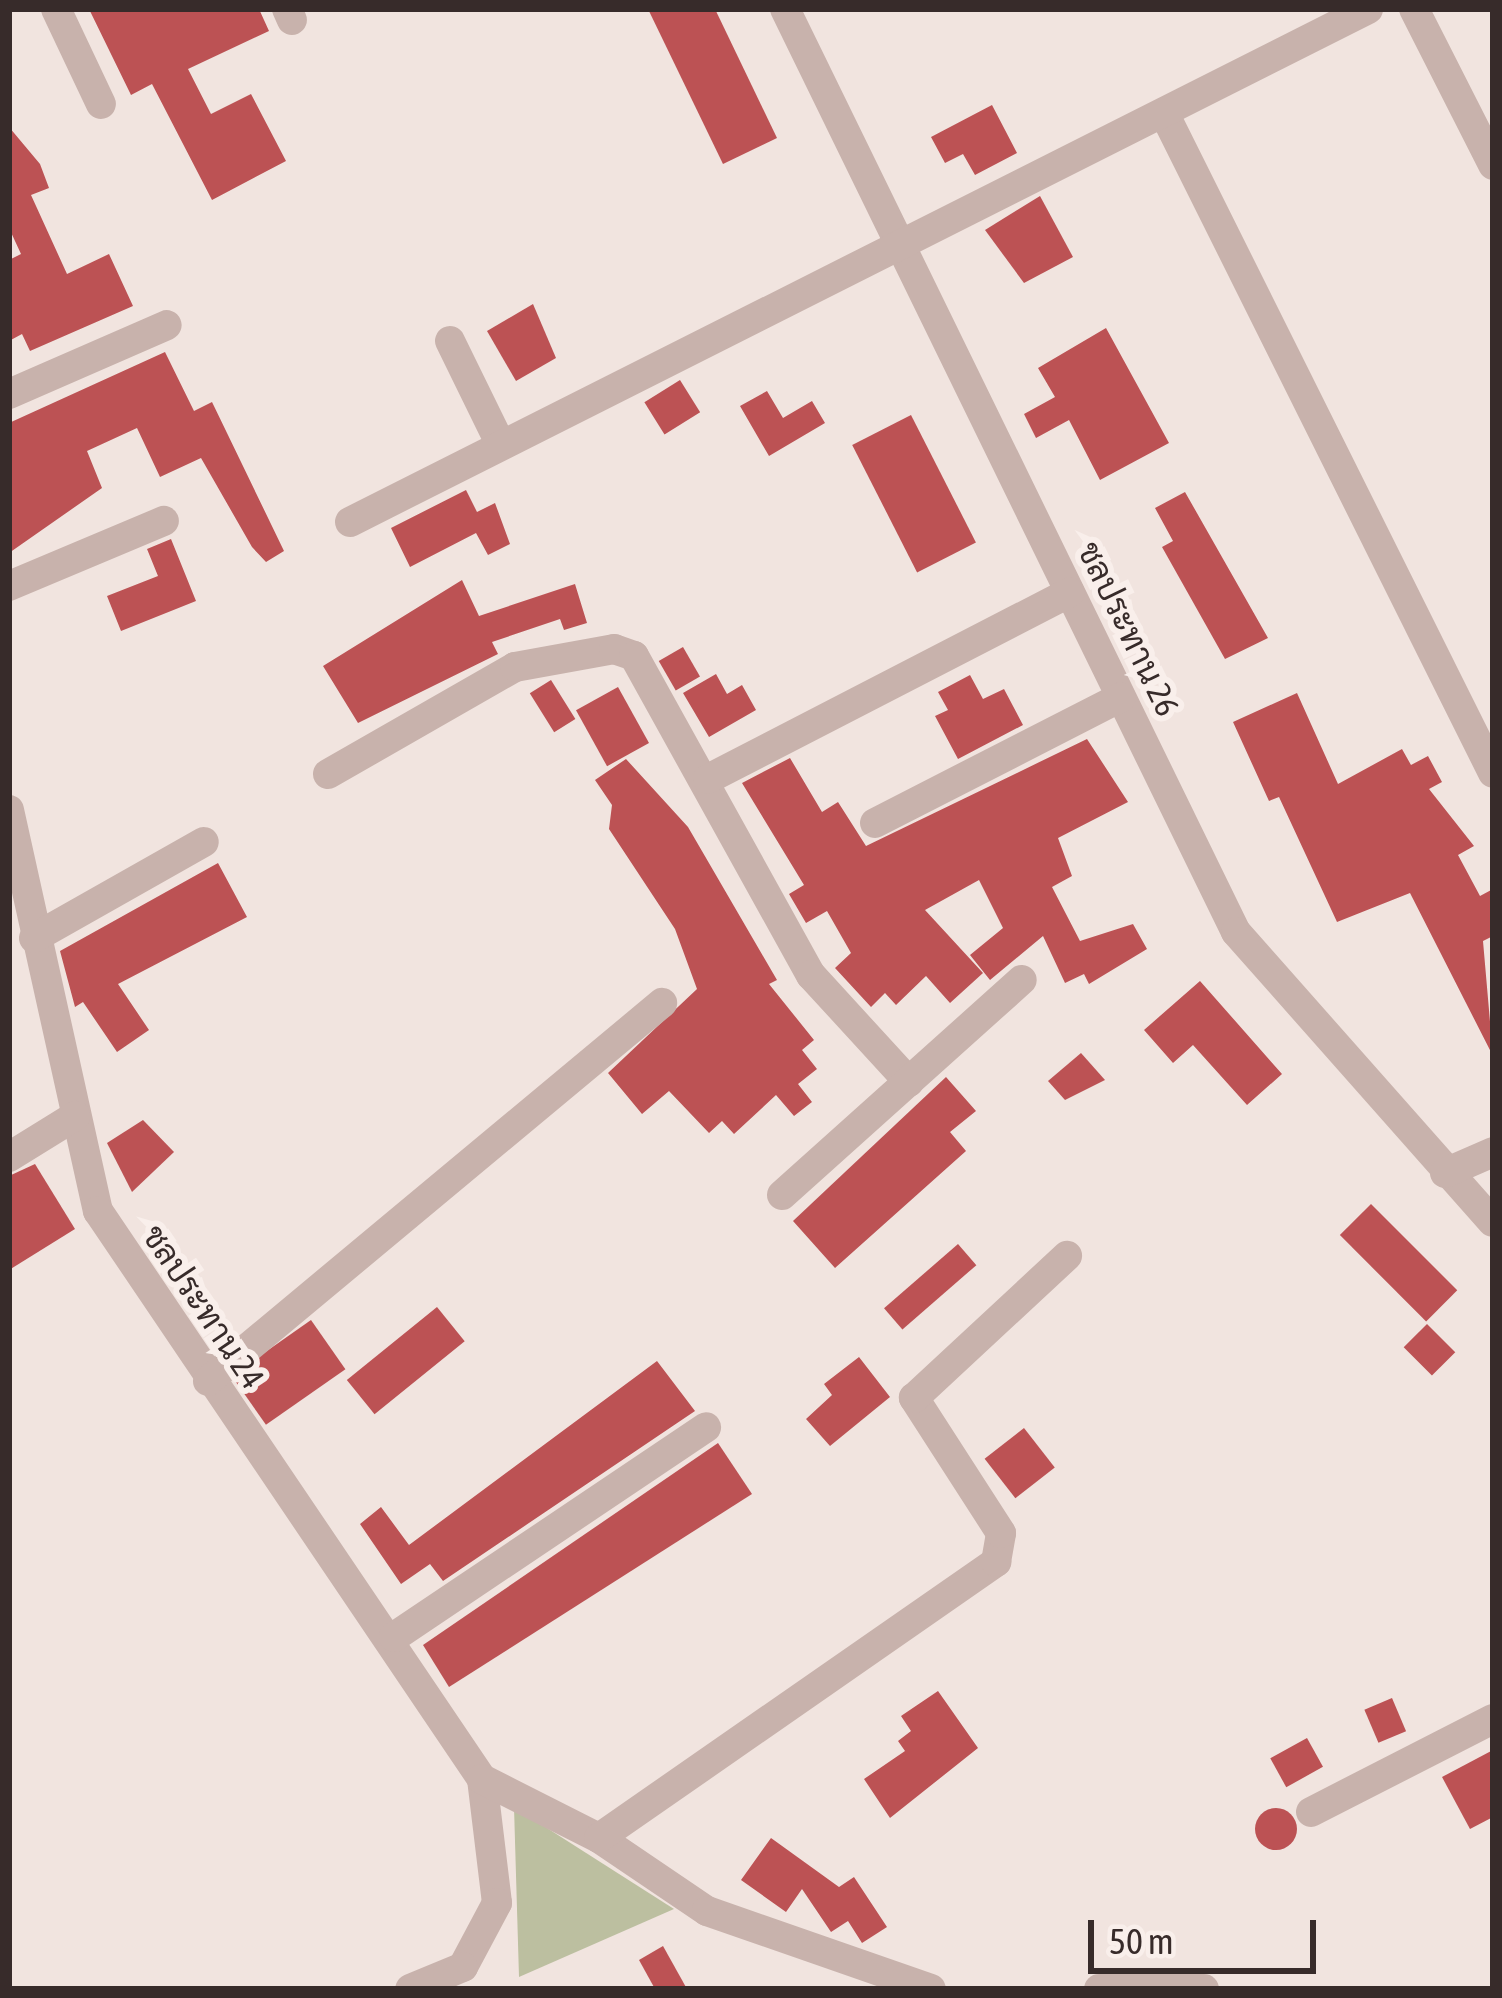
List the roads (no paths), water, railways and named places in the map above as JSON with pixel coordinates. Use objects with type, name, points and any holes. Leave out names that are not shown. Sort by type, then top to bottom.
[{"type":"street","points":[[56,9],[101,104]]},
{"type":"street","name":"ชลประทาน 26","points":[[784,9],[1121,697],[1266,978],[1493,1222]]},
{"type":"street","points":[[350,522],[499,441],[1165,115],[1367,9]]},
{"type":"street","points":[[1414,9],[1493,165]]},
{"type":"street","points":[[1165,115],[1493,772]]},
{"type":"street","points":[[9,394],[167,325]]},
{"type":"street","points":[[450,341],[499,441]]},
{"type":"street","points":[[9,586],[164,521]]},
{"type":"street","points":[[708,779],[1070,592]]},
{"type":"street","points":[[328,774],[515,667],[614,649],[651,676],[811,975],[909,1082]]},
{"type":"street","points":[[874,823],[1121,697]]},
{"type":"street","name":"ชลประทาน 24","points":[[9,810],[98,1211],[208,1381],[394,1637],[482,1779]]},
{"type":"street","points":[[34,938],[204,842]]},
{"type":"street","points":[[782,1195],[1022,980]]},
{"type":"street","points":[[208,1381],[662,1003]]},
{"type":"street","points":[[9,1156],[75,1116]]},
{"type":"street","points":[[1445,1173],[1493,1152]]},
{"type":"street","points":[[599,1838],[996,1562],[1000,1533],[914,1398],[1067,1256]]},
{"type":"street","points":[[394,1637],[706,1427]]},
{"type":"street","points":[[1311,1812],[1493,1719]]},
{"type":"street","points":[[482,1779],[599,1838],[707,1911],[931,1989]]},
{"type":"street","points":[[410,1989],[463,1967],[497,1903],[482,1779]]},
{"type":"street","points":[[1099,1989],[1204,1989]]}]
